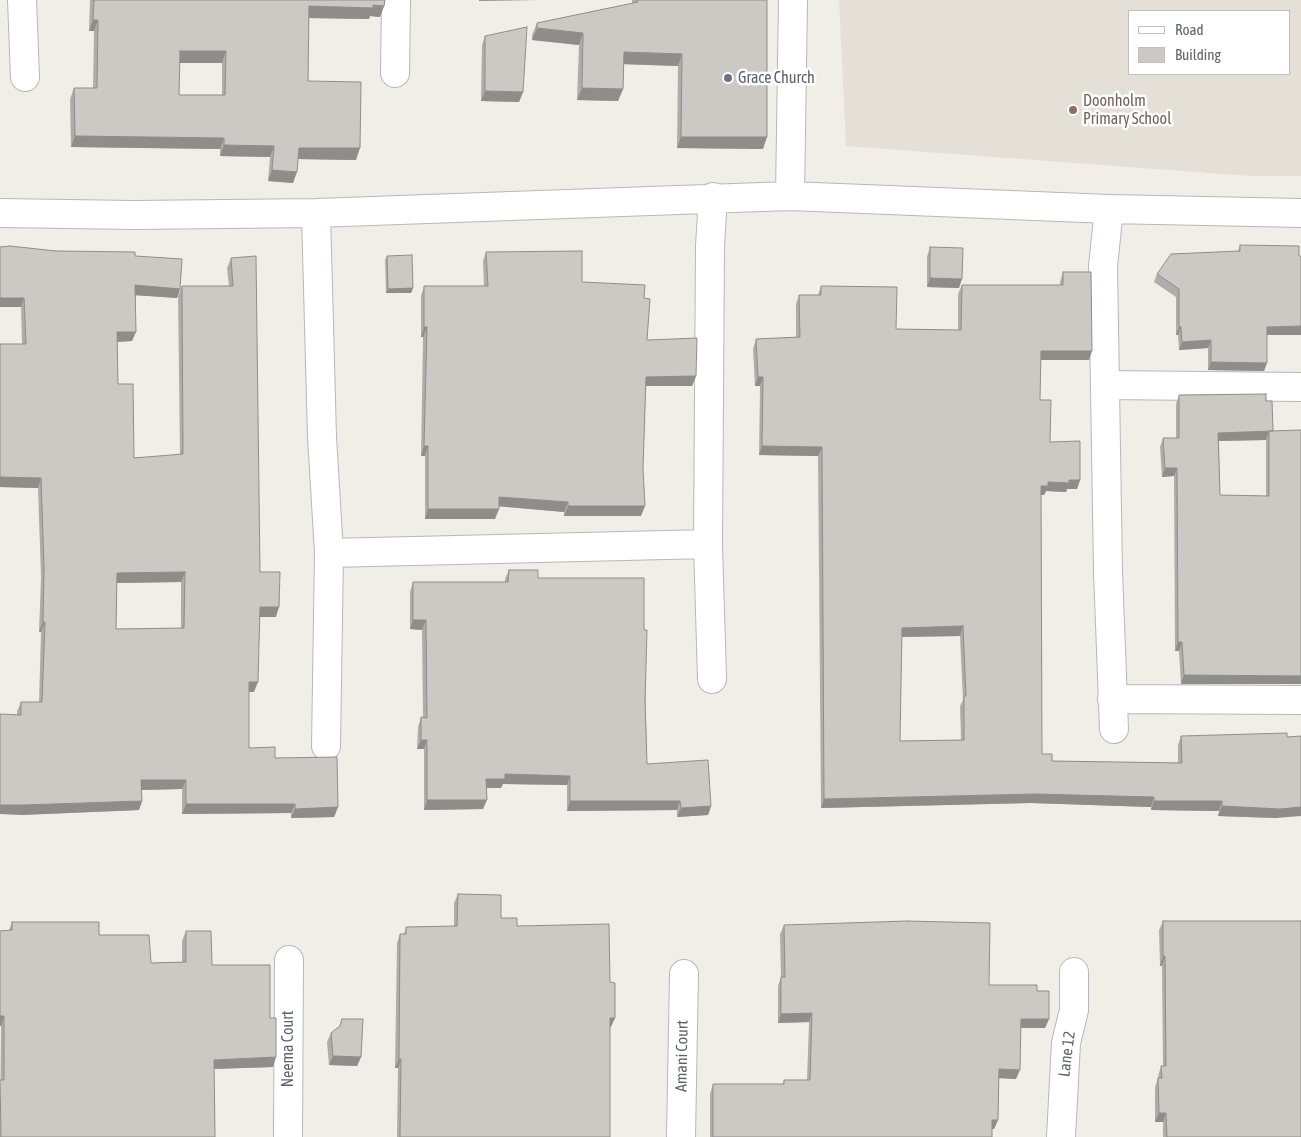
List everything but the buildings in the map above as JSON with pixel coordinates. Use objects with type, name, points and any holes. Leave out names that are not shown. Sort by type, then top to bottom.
[{"type":"street","points":[[22,0],[25,77]]},
{"type":"street","points":[[395,73],[396,0]]},
{"type":"street","points":[[790,196],[793,0]]},
{"type":"street","points":[[0,213],[134,215],[316,213],[713,197],[790,196],[1109,209],[1301,213]]},
{"type":"street","points":[[712,679],[708,544],[710,246],[713,197]]},
{"type":"street","points":[[1109,209],[1103,266],[1114,729]]},
{"type":"street","points":[[316,213],[322,437],[329,553],[326,746]]},
{"type":"street","points":[[1106,385],[1301,387]]},
{"type":"street","points":[[329,553],[708,544]]},
{"type":"street","points":[[1112,699],[1301,700]]},
{"type":"street","name":"Neema Court","points":[[288,1137],[289,960]]},
{"type":"street","name":"Lane 12","points":[[1061,1137],[1066,1043],[1074,1010],[1074,972]]},
{"type":"street","name":"Amani Court","points":[[680,1137],[684,974]]},
{"type":"shaded area","name":"Doonholm Primary School","points":[[839,0],[1301,0],[1301,176],[1250,176],[846,146]]},
{"type":"place","name":"Grace Church","points":[[728,78]]},
{"type":"place","name":"Doonholm Primary School","points":[[1073,110]]}]
